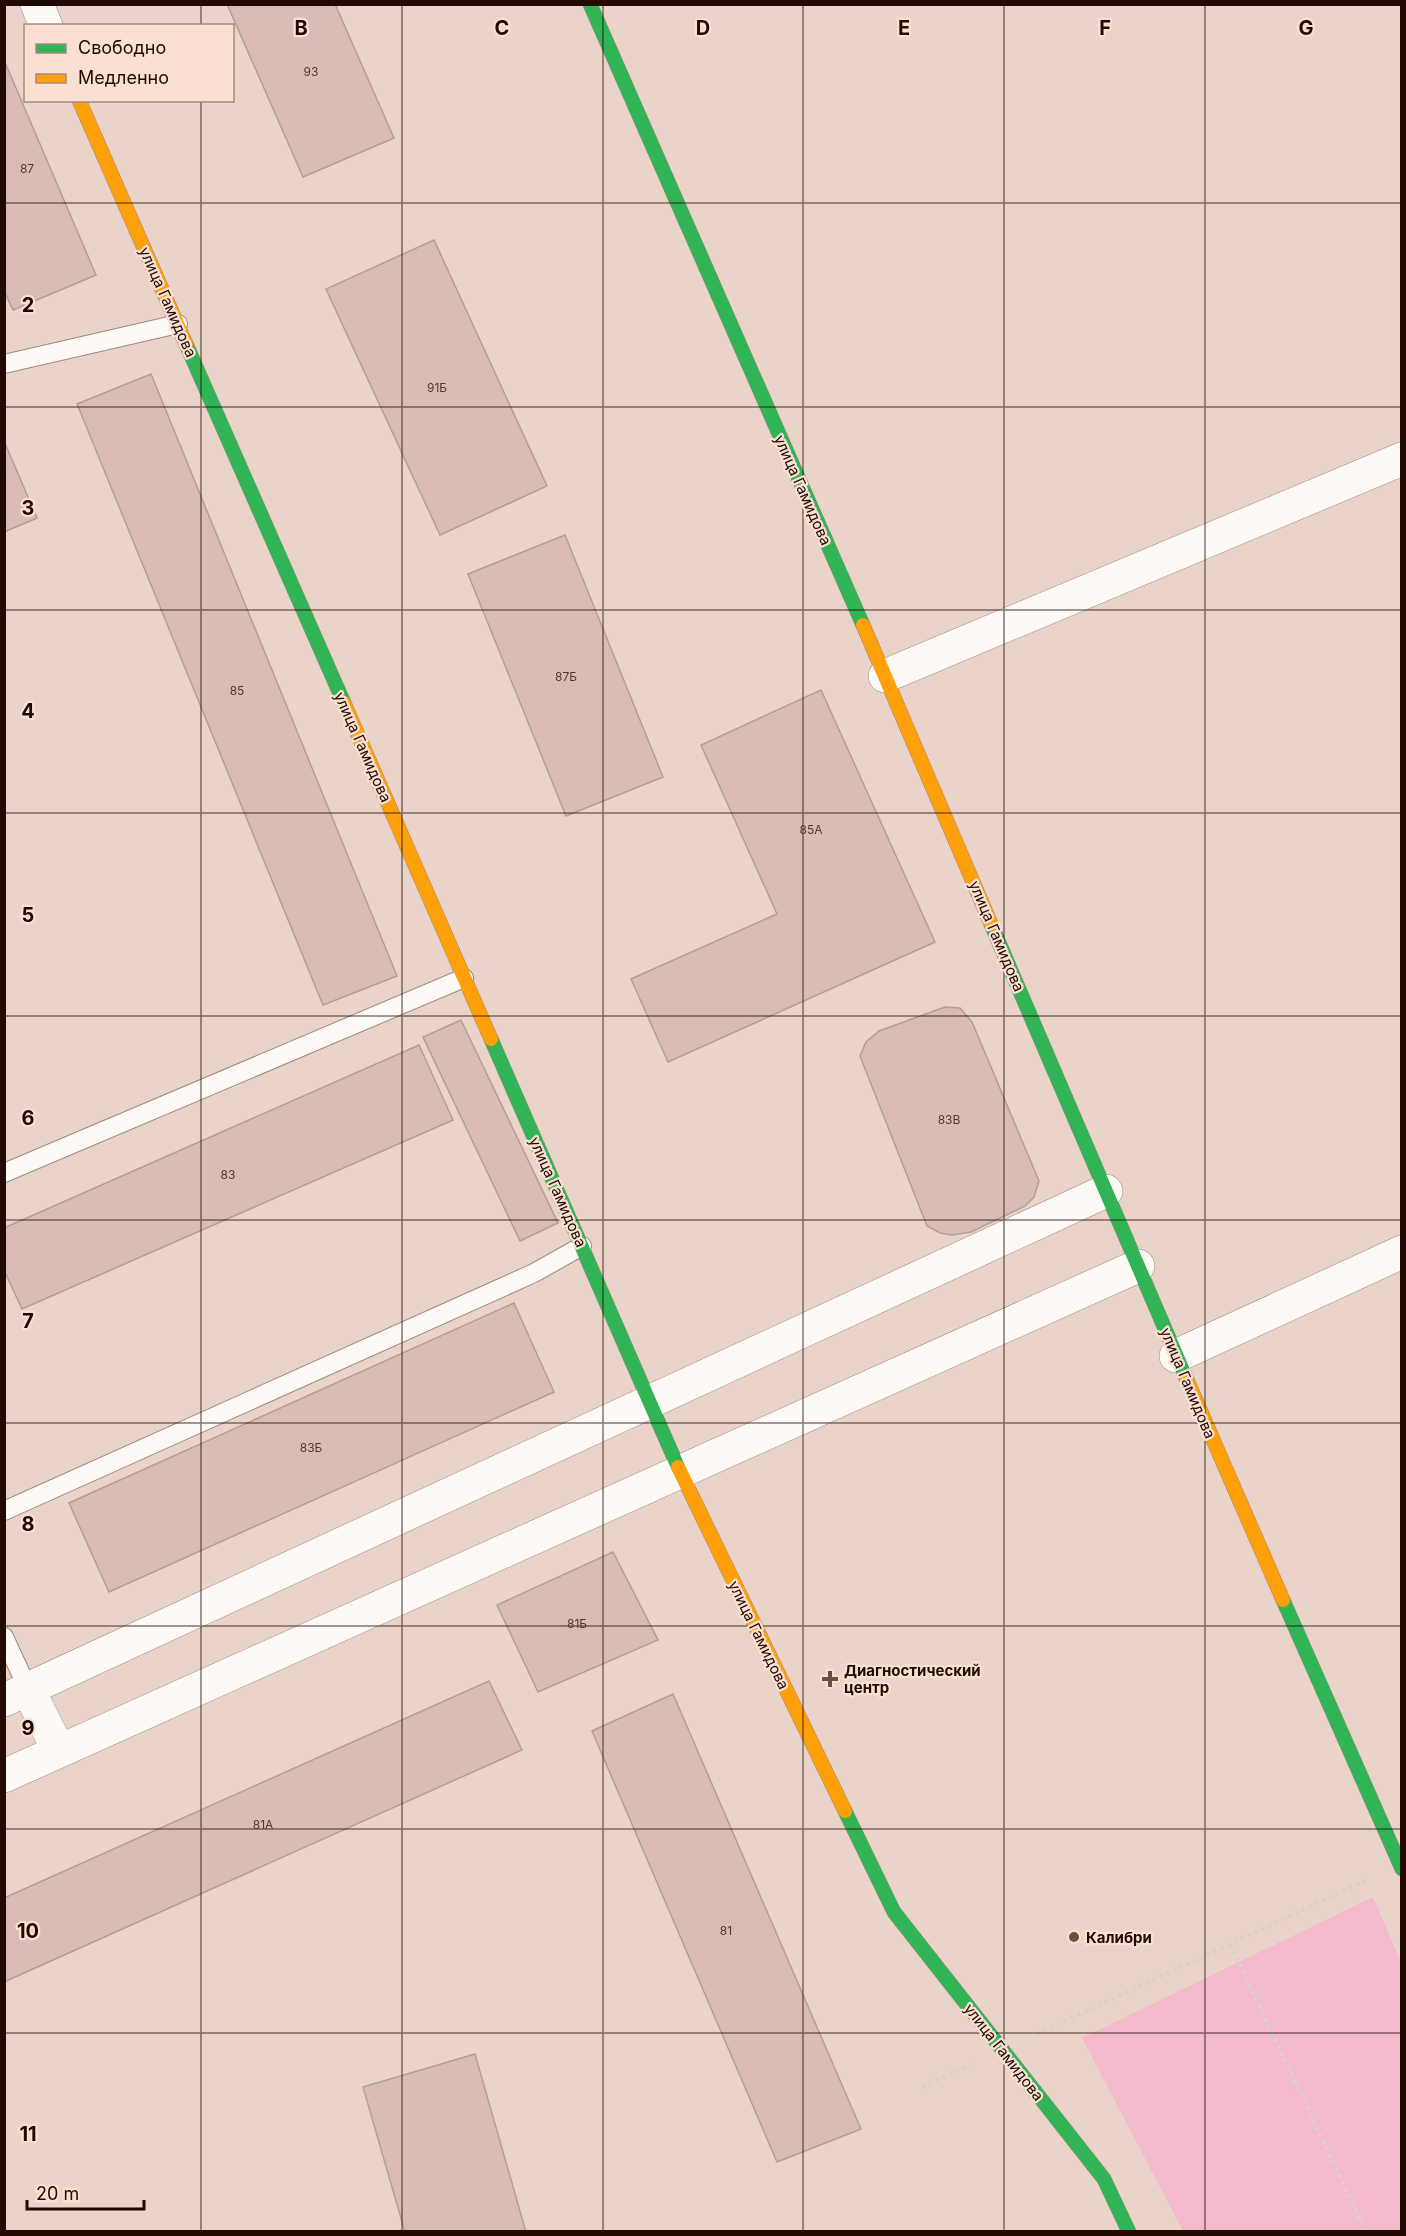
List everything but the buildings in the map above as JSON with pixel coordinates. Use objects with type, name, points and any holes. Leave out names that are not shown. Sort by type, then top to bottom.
[{"type":"street","points":[[37,4],[45,24]]},
{"type":"street","name":"улица Гамидова","points":[[590,4],[885,676],[1176,1356],[1400,1867]]},
{"type":"street","name":"улица Гамидова","points":[[81,102],[680,1471],[894,1912],[1104,2179],[1129,2232]]},
{"type":"street","points":[[885,676],[1401,459]]},
{"type":"street","points":[[59,1751],[16,1694],[1106,1191]]},
{"type":"street","points":[[1176,1356],[1401,1252]]},
{"type":"street","points":[[4,1776],[1138,1266]]},
{"type":"lane","points":[[4,364],[178,324]]},
{"type":"lane","points":[[4,1173],[465,978]]},
{"type":"lane","points":[[4,1511],[534,1273],[582,1246]]},
{"type":"lane","points":[[4,1637],[16,1694]]},
{"type":"path","points":[[922,2087],[1400,1867]]},
{"type":"path","points":[[1230,1944],[1366,2232]]},
{"type":"shaded area","points":[[1373,1897],[1401,1962],[1401,2231],[1183,2231],[1082,2038]]},
{"type":"traffic: fast","points":[[590,4],[863,625]]},
{"type":"traffic: fast","points":[[186,344],[344,703]]},
{"type":"traffic: fast","points":[[991,924],[1187,1380]]},
{"type":"traffic: fast","points":[[491,1039],[678,1467]]},
{"type":"traffic: fast","points":[[1283,1600],[1402,1869]]},
{"type":"traffic: fast","points":[[845,1811],[894,1912],[1104,2179],[1129,2232]]},
{"type":"traffic: slow","points":[[80,102],[186,344]]},
{"type":"traffic: slow","points":[[863,625],[991,924]]},
{"type":"traffic: slow","points":[[344,703],[491,1039]]},
{"type":"traffic: slow","points":[[1187,1380],[1283,1600]]},
{"type":"traffic: slow","points":[[678,1467],[845,1811]]},
{"type":"place","name":"Диагностический центр","points":[[830,1679]]},
{"type":"place","name":"Калибри","points":[[1074,1937]]}]
